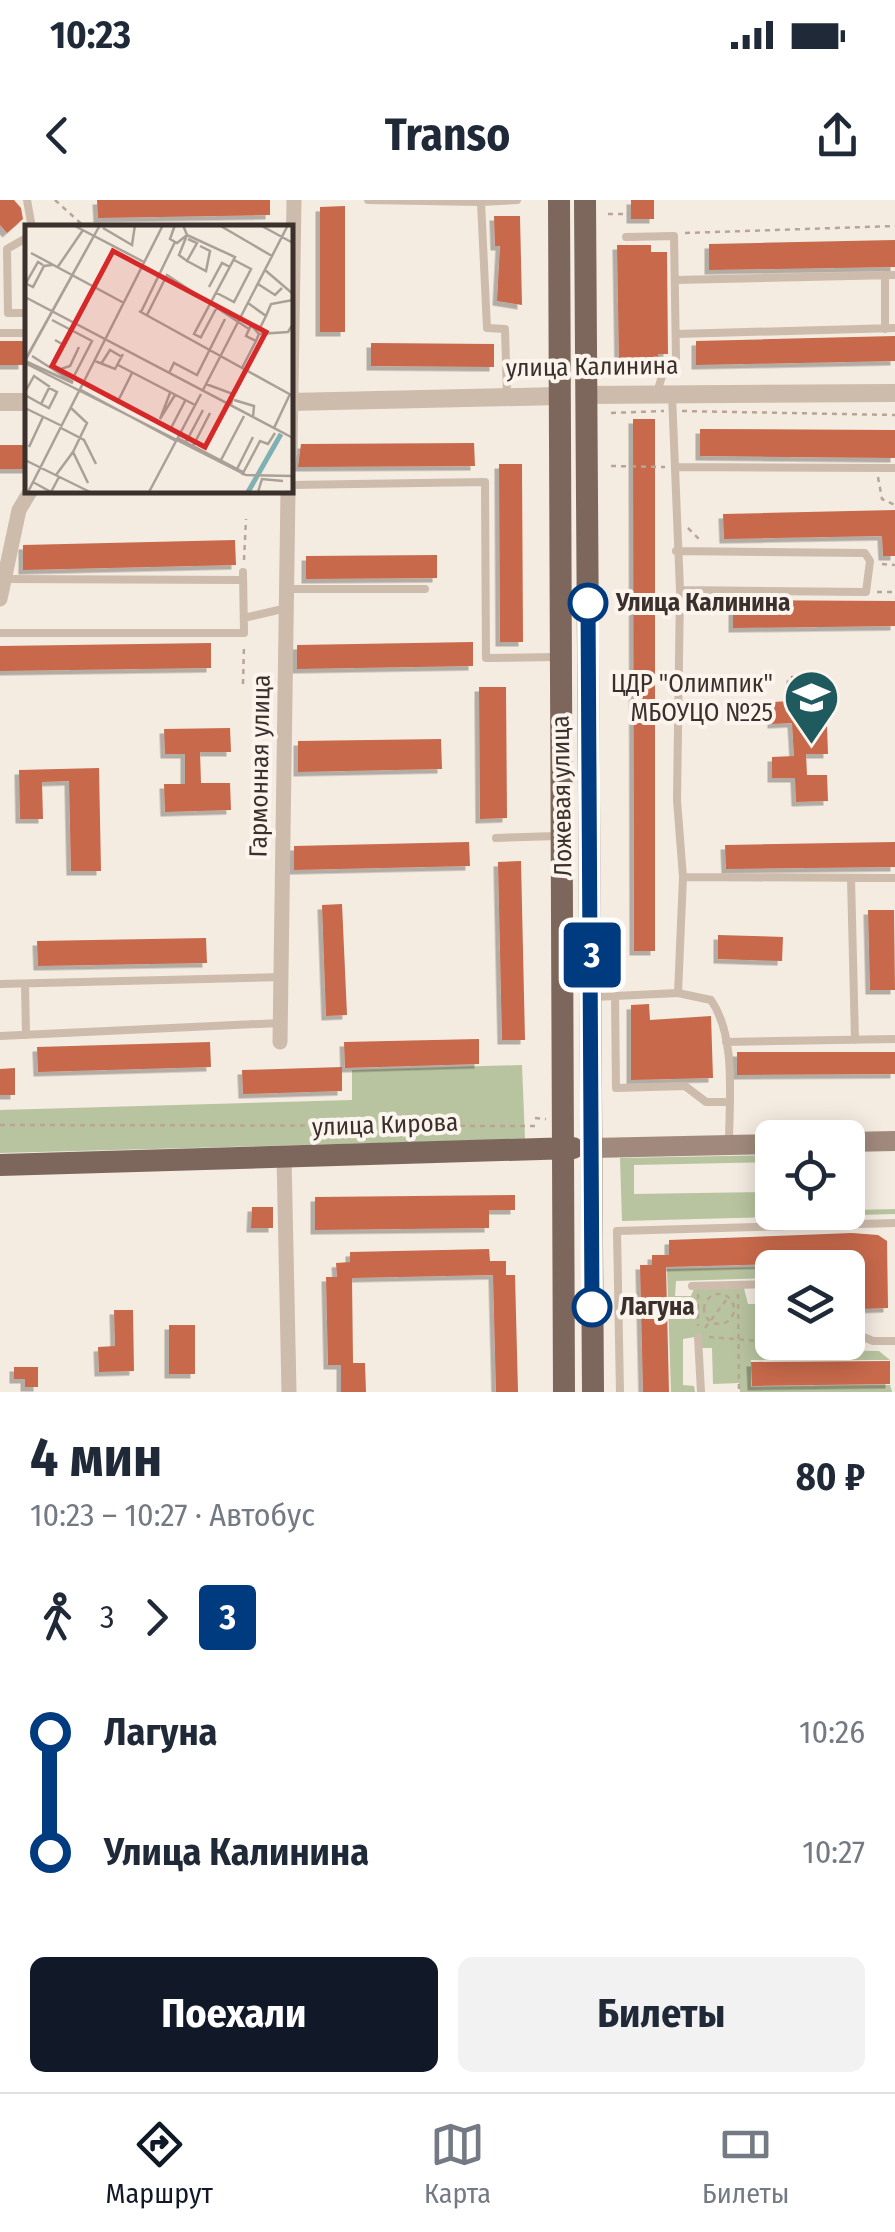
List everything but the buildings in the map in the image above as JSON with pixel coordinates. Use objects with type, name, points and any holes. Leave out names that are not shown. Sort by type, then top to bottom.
[{"type":"main road","name":"Ложевая улица","points":[[559,200],[564,1392]]},
{"type":"main road","name":"Ложевая улица","points":[[585,200],[586,395],[604,996],[592,1148],[593,1392]]},
{"type":"main road","name":"улица Калинина","points":[[560,396],[586,395]]},
{"type":"main road","points":[[865,1142],[895,1141]]},
{"type":"main road","name":"улица Кирова","points":[[0,1165],[755,1144]]},
{"type":"street","points":[[292,228],[294,200]]},
{"type":"street","name":"улица Калинина","points":[[586,395],[667,399],[895,392]]},
{"type":"street","name":"улица Калинина","points":[[292,402],[560,396]]},
{"type":"street","points":[[0,599],[19,510],[30,492]]},
{"type":"street","name":"Гармонная улица","points":[[280,1042],[289,492]]},
{"type":"street","points":[[284,1156],[288,1392]]},
{"type":"lane","points":[[27,200],[31,225]]},
{"type":"lane","points":[[368,200],[517,200]]},
{"type":"lane","points":[[481,202],[487,328],[505,329],[507,397]]},
{"type":"lane","points":[[626,238],[674,236],[676,358],[662,376],[678,467],[677,800],[683,878],[678,994]]},
{"type":"lane","points":[[2,246],[8,313],[25,312]]},
{"type":"lane","points":[[675,280],[890,275],[890,329],[676,334]]},
{"type":"lane","points":[[612,368],[670,370]]},
{"type":"lane","points":[[678,467],[895,468]]},
{"type":"lane","points":[[292,487],[485,482],[486,658],[560,657]]},
{"type":"lane","points":[[676,552],[865,553],[870,564],[866,592],[680,590]]},
{"type":"lane","points":[[0,633],[244,633],[243,576],[6,579]]},
{"type":"lane","points":[[287,588],[425,589]]},
{"type":"lane","points":[[244,618],[287,608]]},
{"type":"lane","points":[[496,838],[561,836]]},
{"type":"lane","points":[[683,878],[895,878]]},
{"type":"lane","points":[[852,878],[855,1040]]},
{"type":"lane","points":[[0,984],[282,977]]},
{"type":"lane","points":[[25,984],[26,1035]]},
{"type":"lane","points":[[729,1102],[706,1102],[685,1086],[616,1088],[604,996],[678,994],[711,1000],[722,1016],[726,1042],[729,1102],[730,1144]]},
{"type":"lane","points":[[0,1036],[281,1023]]},
{"type":"lane","points":[[726,1042],[895,1039]]},
{"type":"lane","points":[[592,1231],[895,1223]]},
{"type":"lane","points":[[617,1231],[620,1392]]},
{"type":"lane","points":[[695,1286],[755,1284]]},
{"type":"lane","points":[[698,1337],[701,1392]]},
{"type":"lane","points":[[865,1338],[895,1341]]},
{"type":"path","points":[[55,200],[83,225]]},
{"type":"path","points":[[608,214],[631,214]]},
{"type":"path","points":[[674,236],[895,226]]},
{"type":"path","points":[[611,413],[667,399],[895,415]]},
{"type":"path","points":[[611,466],[678,467]]},
{"type":"path","points":[[877,468],[879,496],[885,504],[895,505]]},
{"type":"path","points":[[677,516],[700,540],[699,552]]},
{"type":"path","points":[[243,576],[246,518]]},
{"type":"path","points":[[870,564],[895,565]]},
{"type":"path","points":[[866,592],[895,592]]},
{"type":"path","points":[[243,684],[244,633]]},
{"type":"path","points":[[535,1118],[553,1119]]},
{"type":"path","points":[[0,1126],[535,1126]]},
{"type":"path","points":[[698,1337],[738,1285]]},
{"type":"path","points":[[738,1285],[740,1392]]},
{"type":"path","points":[[695,1286],[698,1337]]},
{"type":"path","points":[[716,1294],[728,1297],[734,1306],[731,1317],[722,1323],[710,1321],[704,1312],[706,1300],[716,1294]]},
{"type":"path","points":[[698,1337],[755,1339]]},
{"type":"green space","points":[[522,1065],[525,1139],[0,1153],[0,1110],[352,1100],[352,1070]]},
{"type":"green space","points":[[755,1155],[755,1162],[634,1165],[634,1194],[755,1192],[755,1218],[622,1221],[620,1158]]},
{"type":"green space","points":[[895,1209],[895,1214],[865,1215],[865,1210]]},
{"type":"green space","points":[[755,1267],[755,1279],[676,1281],[675,1296],[691,1296],[694,1289],[744,1288],[748,1304],[755,1304],[751,1387],[890,1385],[892,1392],[740,1392],[739,1383],[713,1384],[712,1348],[700,1348],[695,1337],[683,1339],[683,1385],[694,1386],[695,1392],[671,1392],[667,1269]]},
{"type":"green space","points":[[865,1351],[879,1351],[890,1360],[865,1360]]},
{"type":"bus line","name":"3","points":[[588,603],[592,1307]]},
{"type":"place","name":"Улица Калинина","points":[[588,603]]},
{"type":"place","name":"ЦДР \"Олимпик\" МБОУЦО №25","points":[[812,747]]},
{"type":"place","name":"Лагуна","points":[[592,1307]]}]
